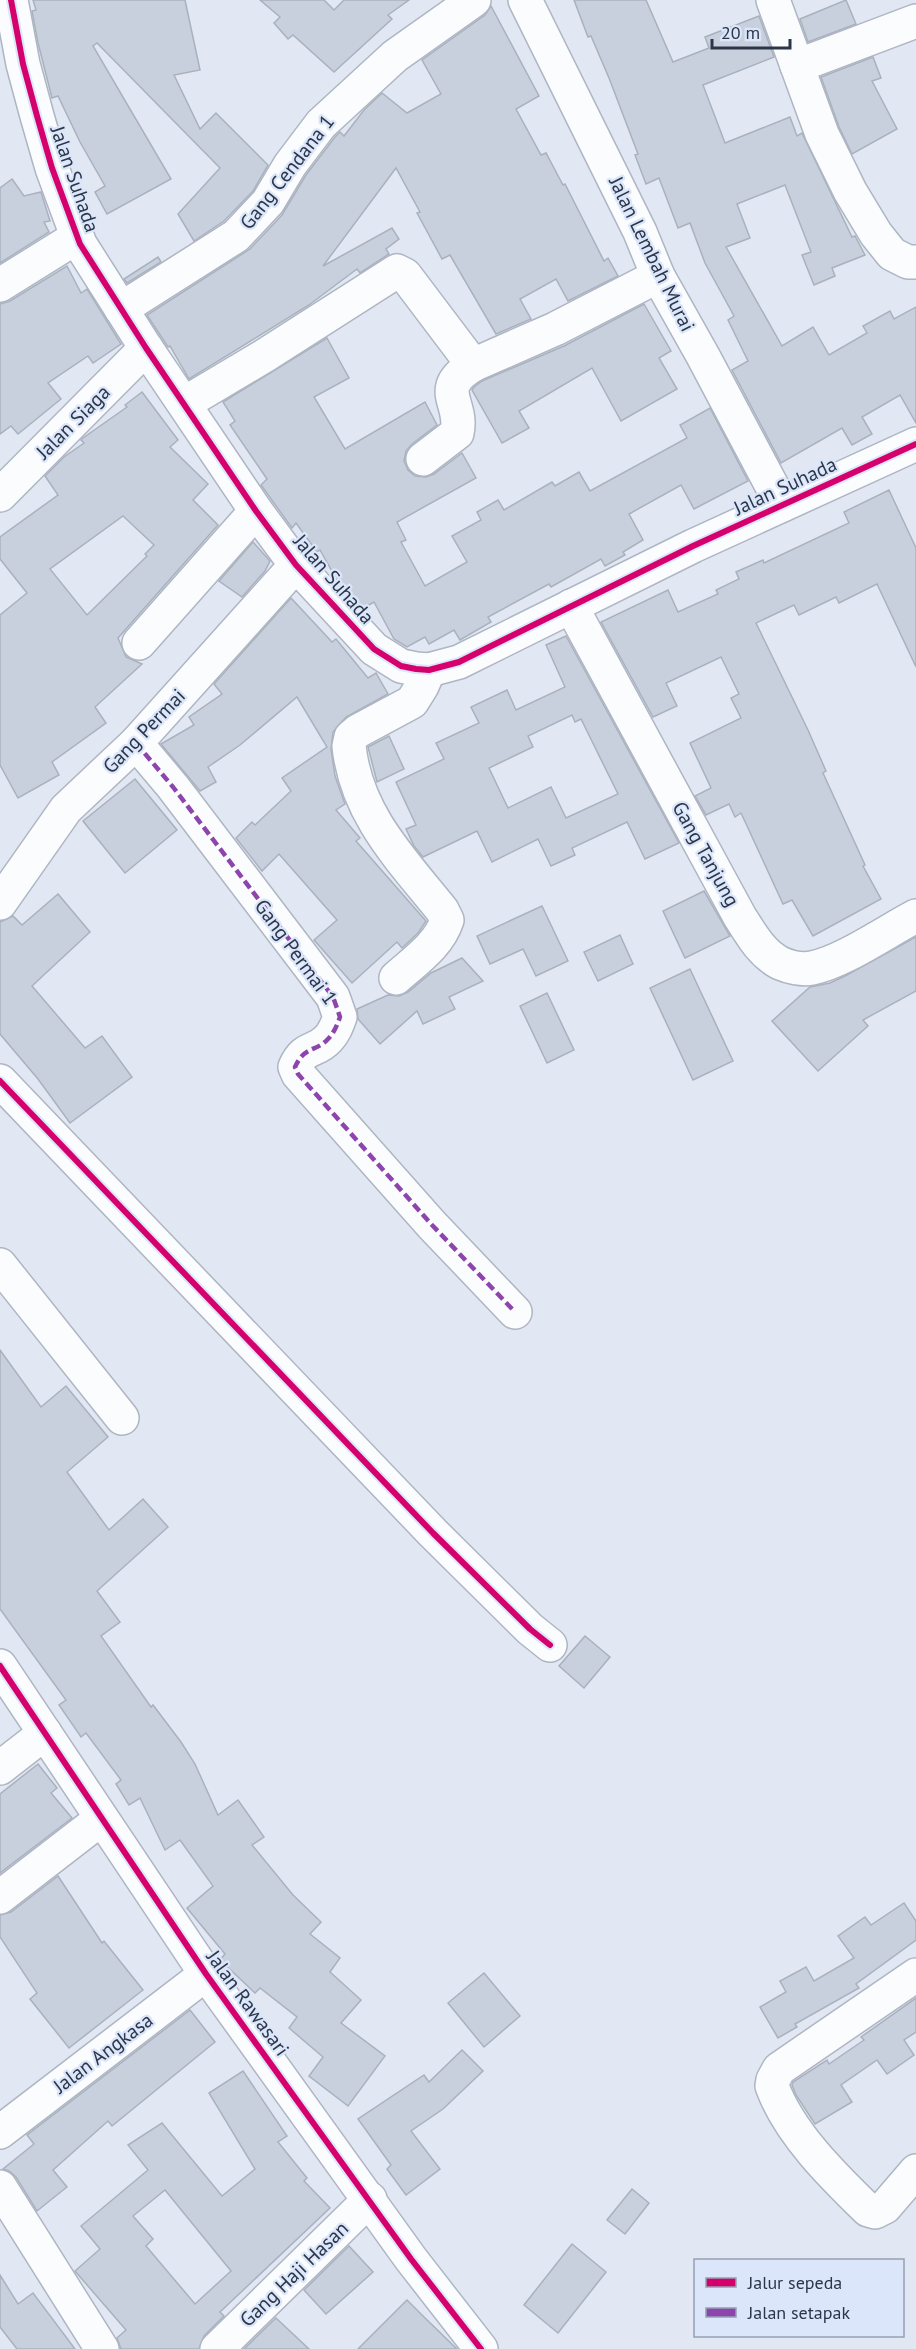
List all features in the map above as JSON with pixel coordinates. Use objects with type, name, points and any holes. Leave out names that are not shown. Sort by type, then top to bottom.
[{"type":"street","name":"Jalan Suhada","points":[[11,0],[23,63],[37,116],[52,168],[80,244],[146,348],[256,511],[296,565],[374,649],[401,666],[429,670],[459,662],[782,505],[916,444]]},
{"type":"street","name":"Gang Cendana 1","points":[[121,309],[236,236],[268,202],[306,142],[338,107],[395,56],[474,0]]},
{"type":"street","name":"Jalan Lembah Murai","points":[[525,0],[640,232],[658,276],[782,505]]},
{"type":"street","points":[[773,0],[834,161],[876,234],[891,254],[908,262],[916,262]]},
{"type":"street","points":[[797,66],[916,21]]},
{"type":"street","points":[[0,285],[77,237]]},
{"type":"street","points":[[185,403],[264,356],[397,271],[405,275],[473,365]]},
{"type":"street","points":[[423,459],[458,433],[460,422],[452,396],[457,375],[473,365],[555,329],[658,276]]},
{"type":"street","name":"Jalan Siaga","points":[[6,479],[146,348]]},
{"type":"street","points":[[139,643],[256,511]]},
{"type":"street","name":"Gang Permai","points":[[0,903],[66,809],[136,743],[296,565]]},
{"type":"street","name":"Gang Tanjung","points":[[571,606],[740,917],[765,952],[779,963],[795,968],[811,969],[844,955],[916,916]]},
{"type":"street","points":[[396,978],[436,942],[444,931],[447,920],[442,910],[388,844],[361,799],[349,746],[351,737],[358,731],[412,702],[429,670]]},
{"type":"street","name":"Gang Permai 1","points":[[136,743],[173,787],[333,997],[340,1017],[335,1028],[327,1040],[300,1054],[295,1067],[298,1074],[432,1225],[515,1311]]},
{"type":"street","points":[[0,1081],[433,1533],[530,1629],[550,1645]]},
{"type":"street","points":[[0,1265],[122,1418]]},
{"type":"street","name":"Jalan Rawasari","points":[[0,1666],[206,1974],[411,2259],[481,2349]]},
{"type":"street","points":[[0,1768],[45,1733]]},
{"type":"street","points":[[0,1897],[101,1819]]},
{"type":"street","name":"Jalan Angkasa","points":[[0,2132],[206,1974]]},
{"type":"street","points":[[916,1975],[779,2069],[772,2086],[797,2131],[831,2173],[868,2210],[875,2212],[885,2207],[916,2171]]},
{"type":"street","points":[[0,2187],[102,2349]]},
{"type":"street","name":"Gang Haji Hasan","points":[[217,2349],[370,2199]]},
{"type":"building","points":[[33,0],[185,0],[200,70],[174,75],[200,129],[216,113],[268,165],[253,191],[224,221],[194,241],[178,214],[220,168],[97,43],[93,46],[171,179],[107,214],[95,192],[105,186],[58,96],[52,98],[38,43],[32,11],[36,10]]},
{"type":"building","points":[[260,0],[324,0],[334,10],[344,0],[409,0],[388,15],[392,19],[334,72],[293,35],[288,39],[274,23],[280,17]]},
{"type":"building","points":[[574,0],[646,0],[673,62],[709,48],[705,37],[759,16],[774,57],[703,85],[725,143],[790,117],[797,136],[802,133],[852,237],[855,236],[865,255],[832,268],[835,276],[814,285],[802,255],[811,252],[785,185],[737,204],[750,238],[726,247],[782,346],[813,327],[829,355],[867,333],[863,326],[890,311],[894,319],[916,307],[916,423],[900,395],[862,417],[872,434],[852,445],[842,428],[781,463],[732,370],[748,361],[728,320],[734,316],[705,263],[690,223],[678,228],[659,178],[646,184],[635,155],[638,154],[609,78],[591,36],[588,37]]},
{"type":"building","points":[[846,0],[856,24],[808,42],[800,19]]},
{"type":"building","points":[[491,6],[539,96],[516,109],[541,155],[546,153],[563,185],[565,184],[604,261],[608,258],[618,276],[568,301],[556,279],[520,299],[531,319],[496,334],[450,255],[442,259],[396,168],[323,266],[392,228],[399,239],[386,249],[389,254],[360,273],[357,269],[309,305],[189,379],[170,346],[168,347],[147,315],[250,249],[282,215],[306,175],[335,137],[340,132],[344,136],[364,110],[382,93],[407,113],[441,94],[422,60],[485,15]]},
{"type":"building","points":[[873,57],[881,78],[872,81],[897,129],[852,154],[839,127],[821,77]]},
{"type":"building","points":[[12,179],[24,196],[41,192],[50,221],[44,222],[49,232],[0,263],[0,188]]},
{"type":"building","points":[[158,257],[161,262],[127,283],[124,279]]},
{"type":"building","points":[[67,266],[81,293],[87,289],[121,344],[93,363],[88,356],[48,383],[61,399],[18,434],[11,426],[0,434],[0,304],[10,301]]},
{"type":"building","points":[[644,304],[671,351],[659,358],[677,389],[621,421],[592,368],[519,411],[529,428],[502,443],[472,390],[474,387],[482,381],[564,346]]},
{"type":"building","points":[[327,338],[349,378],[314,397],[345,449],[425,402],[437,425],[406,451],[404,461],[408,470],[415,476],[426,477],[434,474],[462,453],[476,478],[397,522],[406,540],[401,542],[425,586],[467,562],[452,536],[481,520],[477,512],[498,500],[504,510],[552,482],[555,486],[579,472],[590,491],[687,438],[680,425],[710,408],[748,481],[694,509],[681,485],[629,514],[643,540],[623,552],[625,555],[605,566],[601,559],[551,587],[549,584],[488,617],[491,622],[460,640],[454,630],[429,644],[425,637],[407,647],[394,639],[374,602],[362,609],[338,582],[320,550],[317,552],[296,523],[292,528],[261,485],[267,479],[230,425],[235,421],[223,402]]},
{"type":"building","points":[[142,392],[178,440],[170,447],[208,484],[193,500],[218,525],[118,638],[126,657],[142,664],[95,707],[106,723],[52,762],[59,775],[18,798],[0,765],[0,615],[27,593],[0,559],[0,537],[58,495],[45,476],[64,457],[84,443],[81,440],[83,438],[127,407],[125,405]],"holes":[[[123,516],[154,545],[145,554],[147,556],[87,615],[50,569]]]},
{"type":"building","points":[[889,490],[916,548],[916,667],[877,584],[839,603],[836,597],[799,615],[794,605],[756,623],[808,730],[826,771],[823,773],[865,865],[863,866],[881,899],[813,936],[792,900],[783,904],[741,813],[735,817],[729,804],[706,815],[695,796],[711,788],[690,743],[741,718],[731,698],[739,694],[721,657],[666,683],[677,706],[653,717],[601,622],[668,590],[678,612],[718,594],[716,590],[739,579],[736,572],[763,560],[764,563],[849,523],[844,512]]},
{"type":"building","points":[[253,542],[270,561],[265,571],[242,597],[219,581]]},
{"type":"building","points":[[291,598],[332,642],[336,639],[368,678],[376,673],[388,694],[346,717],[333,732],[331,749],[335,776],[345,804],[336,810],[360,838],[356,841],[426,921],[418,933],[402,948],[397,942],[352,983],[314,940],[337,920],[279,854],[262,871],[236,838],[252,822],[255,825],[291,791],[282,778],[327,747],[297,697],[240,745],[208,767],[216,782],[200,791],[161,744],[194,725],[189,717],[222,694],[214,684]]},
{"type":"building","points":[[566,636],[679,843],[645,859],[627,822],[572,848],[575,855],[551,866],[538,839],[492,862],[477,831],[423,857],[414,846],[406,829],[416,825],[396,782],[444,759],[436,743],[479,723],[471,707],[507,690],[516,710],[565,687],[546,645]],"holes":[[[572,715],[575,722],[581,719],[618,794],[566,818],[551,787],[508,808],[489,768],[533,747],[528,736]]]},
{"type":"building","points":[[389,736],[404,769],[377,782],[368,747]]},
{"type":"building","points":[[135,779],[177,830],[125,873],[83,821]]},
{"type":"building","points":[[704,891],[730,936],[685,958],[663,911]]},
{"type":"building","points":[[58,894],[90,932],[32,986],[85,1048],[102,1036],[132,1077],[70,1123],[38,1079],[0,1034],[0,922],[13,916],[22,925]]},
{"type":"building","points":[[542,906],[568,961],[536,976],[523,949],[490,964],[477,936]]},
{"type":"building","points":[[620,935],[633,964],[598,981],[584,952]]},
{"type":"building","points":[[916,937],[916,991],[863,1020],[868,1026],[818,1071],[772,1021],[810,987],[830,983],[845,976]]},
{"type":"building","points":[[462,958],[483,981],[449,997],[455,1009],[423,1024],[417,1011],[380,1044],[358,1019],[357,1009],[388,995],[399,996],[408,992],[431,973]]},
{"type":"building","points":[[690,969],[733,1061],[693,1080],[650,988]]},
{"type":"building","points":[[547,993],[574,1050],[547,1063],[520,1006]]},
{"type":"building","points":[[0,1350],[41,1407],[66,1386],[108,1437],[67,1472],[109,1530],[143,1499],[168,1527],[97,1591],[120,1622],[101,1636],[151,1707],[153,1705],[181,1742],[195,1764],[218,1815],[238,1800],[264,1837],[252,1845],[293,1895],[321,1922],[310,1934],[340,1958],[330,1972],[361,2000],[341,2023],[385,2056],[348,2106],[309,2076],[323,2057],[289,2028],[297,2017],[260,1988],[255,1993],[220,1960],[225,1954],[187,1908],[213,1886],[180,1840],[165,1850],[140,1798],[129,1805],[116,1784],[121,1780],[86,1733],[81,1737],[59,1705],[66,1700],[0,1609]]},
{"type":"building","points":[[585,1636],[610,1657],[584,1688],[559,1666]]},
{"type":"building","points":[[38,1764],[57,1788],[51,1793],[72,1818],[0,1873],[0,1794]]},
{"type":"building","points":[[58,1876],[102,1943],[104,1941],[143,1990],[69,2048],[30,1999],[37,1993],[0,1937],[0,1915],[11,1912]]},
{"type":"building","points":[[904,1903],[916,1921],[916,1940],[856,1984],[859,1988],[795,2024],[797,2027],[778,2038],[760,2007],[786,1992],[780,1981],[806,1967],[814,1981],[854,1958],[838,1936],[865,1917],[871,1925]]},
{"type":"building","points":[[484,1973],[520,2016],[484,2047],[448,2003]]},
{"type":"building","points":[[916,1998],[916,2032],[904,2040],[914,2055],[887,2074],[877,2060],[841,2085],[852,2102],[815,2124],[796,2095],[793,2082],[827,2060],[829,2064],[864,2040],[861,2037]]},
{"type":"building","points":[[190,2010],[215,2042],[112,2126],[108,2121],[53,2170],[67,2187],[37,2211],[16,2177],[3,2169],[34,2144],[27,2135]]},
{"type":"building","points":[[462,2050],[483,2071],[443,2109],[411,2131],[440,2169],[406,2195],[387,2169],[391,2165],[358,2119],[424,2075],[429,2082]]},
{"type":"building","points":[[243,2071],[287,2136],[278,2142],[307,2178],[304,2181],[330,2208],[220,2312],[224,2316],[204,2336],[199,2349],[121,2349],[117,2338],[126,2330],[75,2271],[100,2249],[81,2226],[148,2170],[128,2145],[162,2123],[222,2196],[255,2169],[209,2093]],"holes":[[[165,2190],[231,2271],[195,2304],[146,2246],[153,2239],[133,2216]]]},
{"type":"building","points":[[632,2189],[649,2203],[625,2234],[607,2220]]},
{"type":"building","points":[[572,2244],[606,2272],[558,2333],[524,2305]]},
{"type":"building","points":[[349,2246],[373,2272],[326,2314],[304,2290]]},
{"type":"building","points":[[0,2275],[18,2304],[33,2293],[75,2349],[17,2349],[0,2327]]},
{"type":"building","points":[[407,2300],[425,2318],[457,2349],[358,2349]]},
{"type":"building","points":[[276,2318],[309,2349],[244,2349]]},
{"type":"marked path","points":[[136,743],[173,787],[333,997],[340,1017],[336,1026],[330,1037],[319,1046],[306,1052],[299,1060],[295,1067],[298,1074],[432,1225],[515,1312]]},
{"type":"cycle path","points":[[11,0],[23,64],[37,116],[52,168],[80,244],[146,348],[256,511],[296,565],[374,649],[401,666],[429,670],[459,662],[693,546],[916,444]]},
{"type":"cycle path","points":[[0,1081],[433,1533],[530,1629],[550,1645]]},
{"type":"cycle path","points":[[0,1666],[206,1974],[411,2259],[481,2349]]}]
